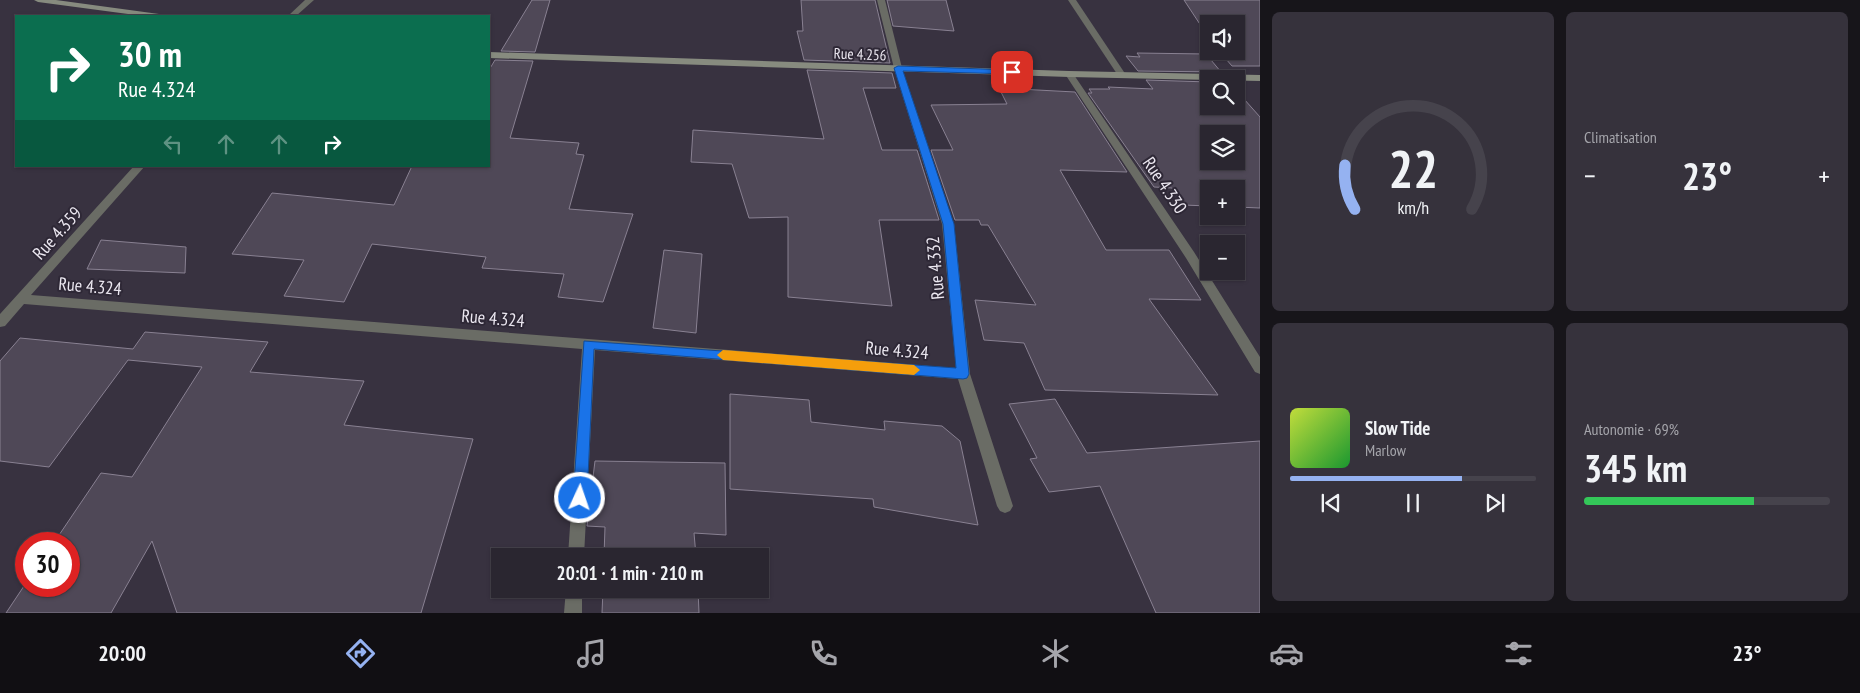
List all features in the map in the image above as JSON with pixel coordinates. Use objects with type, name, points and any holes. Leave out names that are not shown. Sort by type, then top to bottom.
[{"type":"street","points":[[38,0],[151,15]]},
{"type":"street","points":[[293,15],[310,0]]},
{"type":"street","name":"Rue 4.332","points":[[881,0],[898,68],[948,224],[963,374],[1005,506]]},
{"type":"street","points":[[1072,0],[1122,75]]},
{"type":"street","name":"Rue 4.256","points":[[490,55],[1069,74],[1260,78]]},
{"type":"street","name":"Rue 4.330","points":[[1069,74],[1190,254],[1260,368]]},
{"type":"street","name":"Rue 4.359","points":[[0,322],[139,167]]},
{"type":"street","name":"Rue 4.324","points":[[21,299],[963,374]]},
{"type":"street","points":[[576,548],[589,344]]},
{"type":"street","points":[[573,613],[574,598]]},
{"type":"building","points":[[532,0],[550,0],[535,52],[501,51]]},
{"type":"building","points":[[801,0],[875,0],[890,63],[804,60],[797,31],[803,31]]},
{"type":"building","points":[[887,0],[946,0],[954,31],[893,26]]},
{"type":"building","points":[[1184,0],[1260,0],[1260,66],[1232,66],[1227,60],[1245,60],[1245,15],[1200,15],[1200,24]]},
{"type":"building","points":[[1137,53],[1200,54],[1200,60],[1211,60],[1219,70],[1200,70],[1200,72],[1138,71],[1126,56],[1140,57]]},
{"type":"building","points":[[495,60],[533,61],[510,138],[579,143],[576,154],[584,155],[569,209],[633,214],[603,302],[558,297],[564,274],[482,268],[486,257],[372,244],[344,302],[284,296],[304,260],[232,254],[272,193],[394,205],[412,167],[490,167],[490,68]]},
{"type":"building","points":[[807,70],[892,73],[896,88],[863,88],[882,150],[917,150],[939,220],[879,220],[892,306],[788,297],[788,217],[749,218],[732,164],[691,162],[693,130],[824,139]]},
{"type":"building","points":[[1146,80],[1200,82],[1200,115],[1245,115],[1245,100],[1260,117],[1260,208],[1245,207],[1245,180],[1200,180],[1200,206],[1183,205],[1172,188],[1154,187],[1088,93],[1092,93],[1089,89],[1110,89],[1108,87],[1153,89]]},
{"type":"building","points":[[999,88],[1075,92],[1127,172],[1060,170],[1106,250],[1169,250],[1201,300],[1149,299],[1218,395],[1045,390],[1024,343],[984,340],[975,300],[1036,305],[988,225],[981,225],[979,220],[955,220],[931,150],[953,150],[931,105],[1007,104]]},
{"type":"building","points":[[101,240],[186,247],[185,273],[87,269]]},
{"type":"building","points":[[664,250],[702,254],[696,333],[653,328]]},
{"type":"building","points":[[145,332],[268,342],[250,372],[364,381],[344,425],[473,439],[421,613],[177,613],[152,541],[111,613],[6,613],[17,597],[80,597],[80,532],[61,532],[101,473],[132,477],[202,367],[128,360],[49,467],[0,461],[0,361],[20,338],[133,349]]},
{"type":"building","points":[[730,394],[809,400],[811,422],[885,430],[884,421],[942,426],[960,441],[978,525],[874,507],[873,499],[730,489]]},
{"type":"building","points":[[1055,399],[1087,453],[1260,441],[1260,613],[1156,613],[1100,486],[1049,492],[1030,459],[1037,458],[1009,404]]},
{"type":"building","points":[[595,461],[725,463],[726,535],[694,533],[695,548],[604,548],[605,527],[587,526]]},
{"type":"building","points":[[603,598],[698,598],[699,613],[602,613]]},
{"type":"slow traffic","points":[[723,355],[914,370]]},
{"type":"route","points":[[580,498],[589,344],[963,374],[948,224],[898,68],[1012,72]]}]
